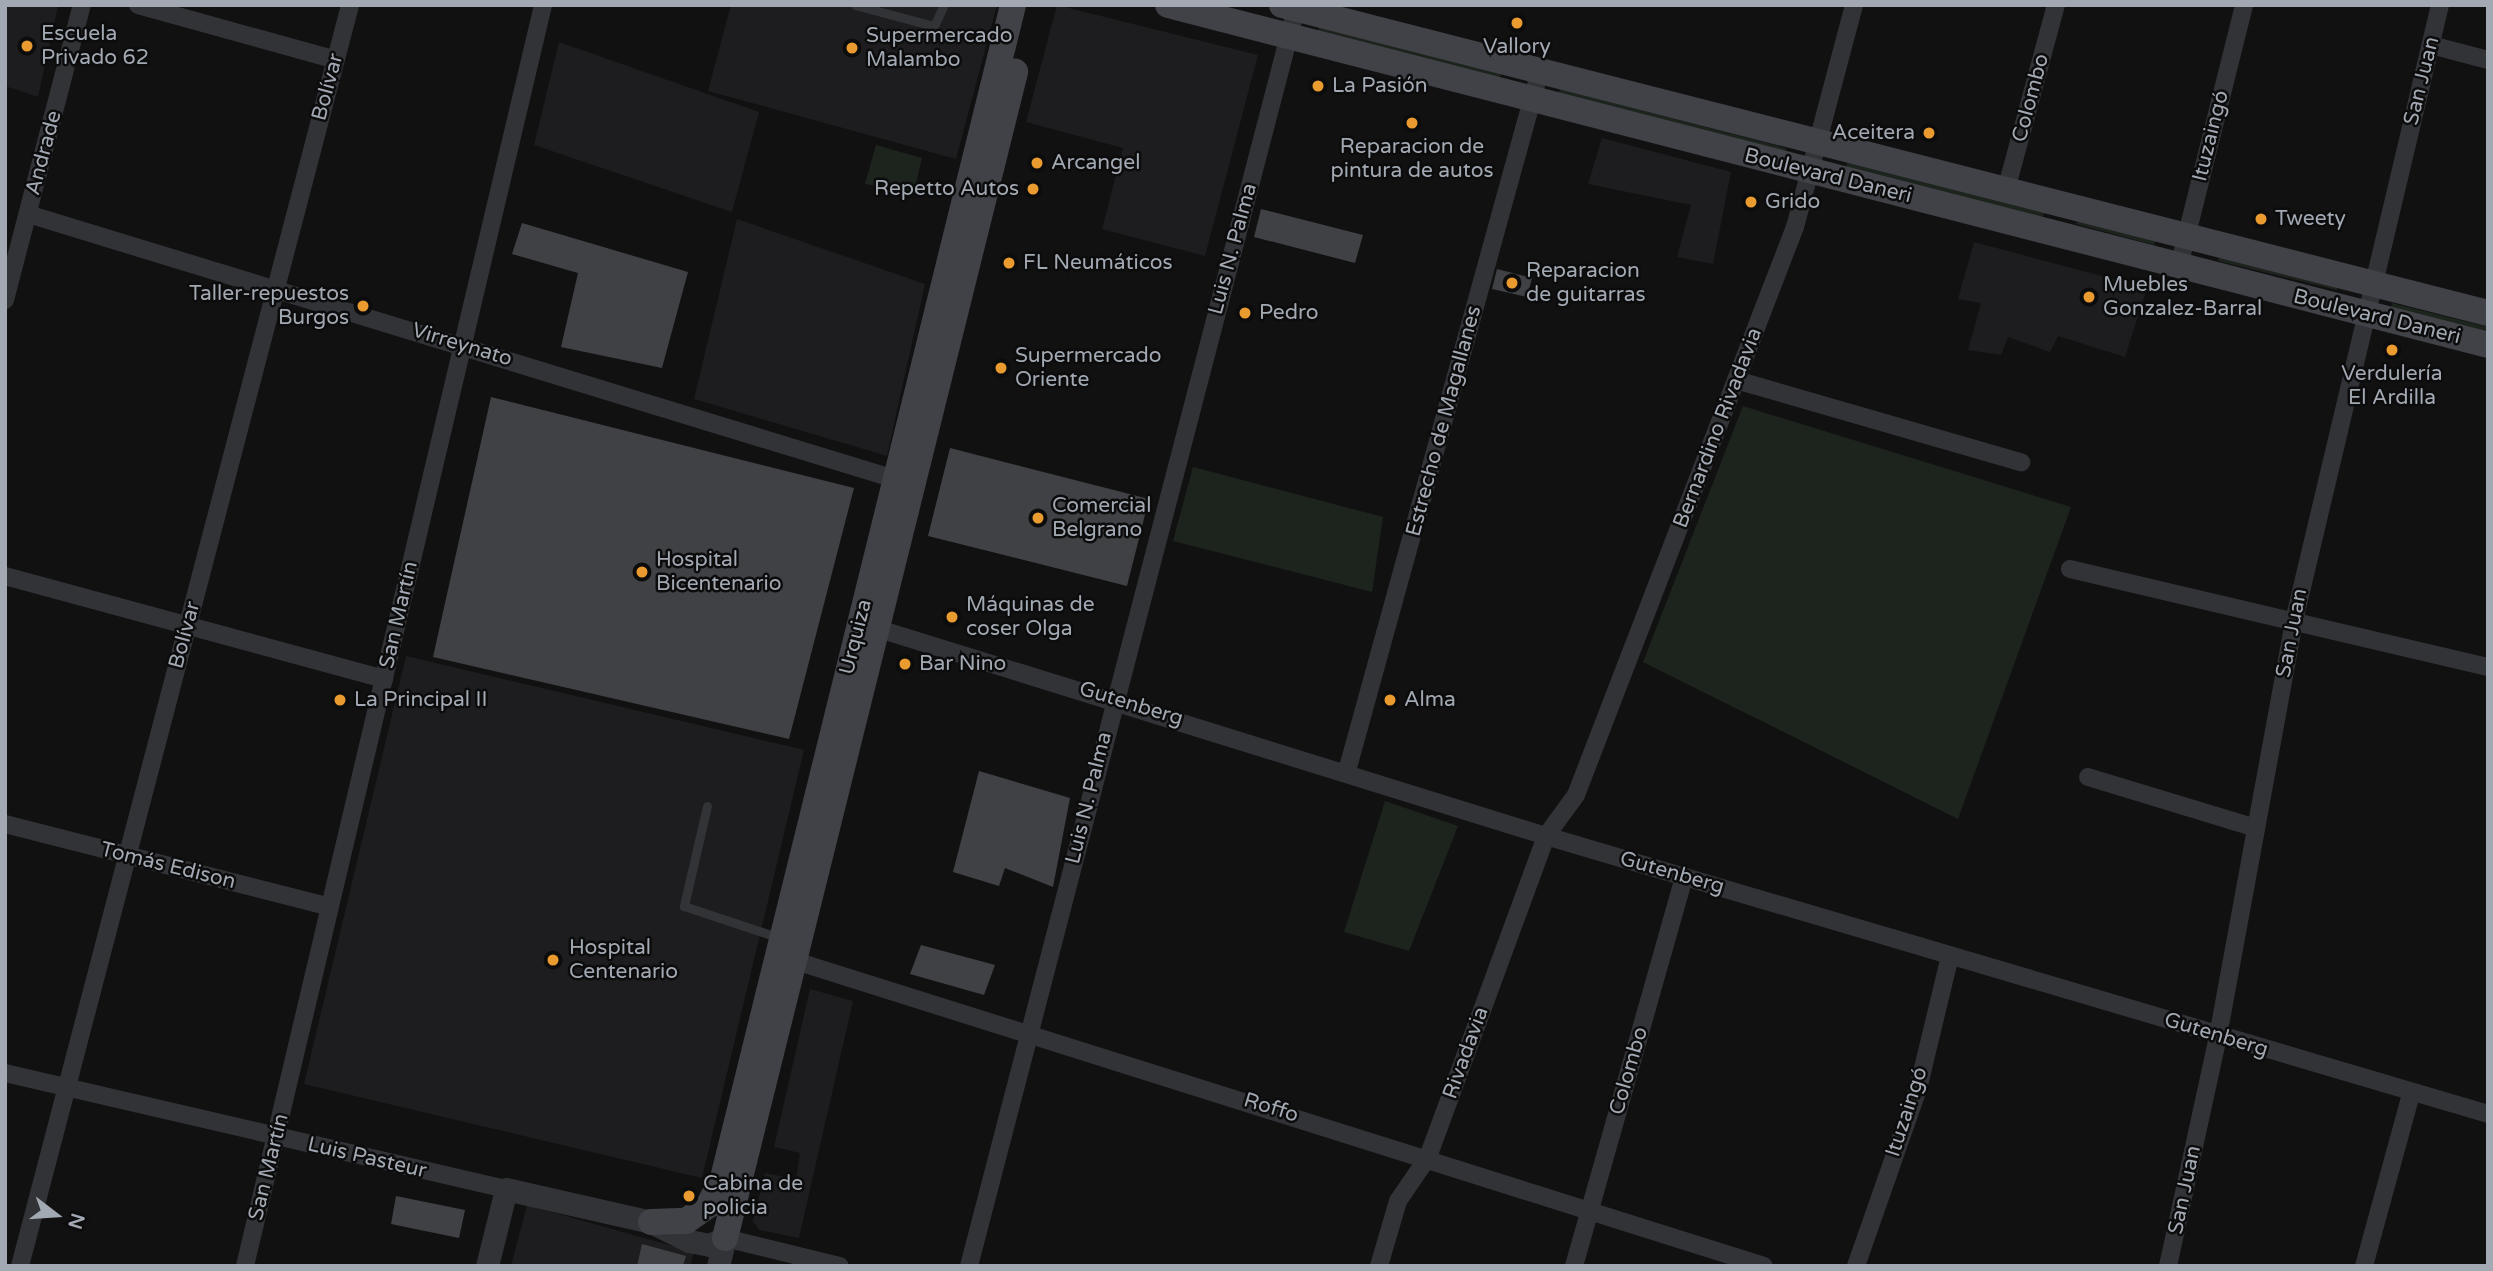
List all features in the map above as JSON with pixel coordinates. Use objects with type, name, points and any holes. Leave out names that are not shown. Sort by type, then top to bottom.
[{"type":"main road","name":"Urquiza","points":[[869,626],[895,479],[1013,5]]},
{"type":"main road","name":"Urquiza","points":[[725,1238],[789,950],[869,626],[1031,5]]},
{"type":"main road","name":"Boulevard Daneri","points":[[1169,5],[2488,345]]},
{"type":"main road","name":"Boulevard Daneri","points":[[1292,6],[2488,313]]},
{"type":"main road","points":[[2054,234],[2062,204]]},
{"type":"main road","name":"Urquiza","points":[[651,1222],[686,1221],[709,1205],[723,1178],[789,950]]},
{"type":"street","name":"Andrade","points":[[5,300],[82,5]]},
{"type":"street","points":[[138,5],[335,60]]},
{"type":"street","name":"Bolívar","points":[[20,1266],[350,5]]},
{"type":"street","name":"San Martín","points":[[245,1266],[543,5]]},
{"type":"street","name":"Bernardino Rivadavia","points":[[1546,836],[1576,794],[1736,380],[1812,172],[1854,5]]},
{"type":"street","name":"Colombo","points":[[2006,190],[2056,5]]},
{"type":"street","name":"Ituzaingó","points":[[2179,266],[2244,5]]},
{"type":"street","name":"San Juan","points":[[2168,1266],[2218,1036],[2294,621],[2371,284],[2440,5]]},
{"type":"street","name":"Luis N. Palma","points":[[968,1266],[1289,36],[1292,6]]},
{"type":"street","points":[[2431,45],[2488,60]]},
{"type":"street","name":"Estrecho de Magallanes","points":[[1347,771],[1540,71]]},
{"type":"street","name":"Virreynato","points":[[28,214],[895,479]]},
{"type":"street","points":[[1736,380],[2021,462]]},
{"type":"street","points":[[2070,569],[2488,667]]},
{"type":"street","points":[[5,576],[384,679]]},
{"type":"street","name":"Gutenberg","points":[[869,626],[1347,771],[1546,836],[2411,1094],[2488,1114]]},
{"type":"street","points":[[2088,777],[2256,828]]},
{"type":"street","name":"Tomás Edison","points":[[5,824],[330,907]]},
{"type":"street","name":"Rivadavia","points":[[1379,1266],[1398,1201],[1428,1157],[1546,836]]},
{"type":"street","name":"Colombo","points":[[1574,1266],[1684,876]]},
{"type":"street","name":"Roffo","points":[[789,950],[1028,1032],[1764,1266]]},
{"type":"street","name":"Ituzaingó","points":[[1856,1266],[1917,1090],[1950,956]]},
{"type":"street","name":"Luis Pasteur","points":[[5,1073],[276,1138],[651,1222],[690,1241],[709,1245],[725,1238]]},
{"type":"street","points":[[2364,1266],[2411,1094]]},
{"type":"street","points":[[487,1266],[506,1189]]},
{"type":"street","points":[[725,1238],[840,1266]]},
{"type":"street","name":"Urquiza","points":[[718,1266],[725,1238]]},
{"type":"lane","points":[[855,5],[934,26],[944,5]]},
{"type":"lane","points":[[707,806],[684,906],[789,950]]},
{"type":"shaded area","name":"Escuela Privado 62","points":[[5,5],[58,6],[38,97],[5,86]]},
{"type":"shaded area","name":"Supermercado Malambo","points":[[731,5],[997,5],[956,159],[708,91]]},
{"type":"shaded area","points":[[1057,5],[1258,55],[1205,256],[1102,229],[1123,148],[1026,122]]},
{"type":"shaded area","points":[[1319,26],[1501,73],[1500,78],[1318,32]]},
{"type":"shaded area","points":[[559,42],[759,112],[732,212],[534,145]]},
{"type":"shaded area","points":[[1560,89],[1786,148],[1785,154],[1558,95]]},
{"type":"shaded area","points":[[1602,138],[1731,172],[1713,264],[1677,257],[1691,205],[1588,184]]},
{"type":"shaded area","points":[[876,145],[922,158],[914,192],[865,184]]},
{"type":"shaded area","points":[[1847,162],[2044,213],[2042,218],[1846,167]]},
{"type":"shaded area","points":[[737,219],[925,284],[887,456],[694,399]]},
{"type":"shaded area","points":[[2078,219],[2156,240],[2154,245],[2076,224]]},
{"type":"shaded area","points":[[1974,242],[2147,288],[2125,357],[2058,336],[2050,352],[2008,337],[2001,355],[1968,350],[1981,303],[1958,299]]},
{"type":"shaded area","points":[[2219,255],[2338,285],[2337,290],[2218,261]]},
{"type":"shaded area","points":[[2392,303],[2488,327],[2488,332],[2391,308]]},
{"type":"shaded area","points":[[1743,406],[2071,507],[1958,819],[1643,662]]},
{"type":"shaded area","points":[[1193,467],[1383,517],[1372,592],[1173,541]]},
{"type":"shaded area","name":"Hospital Centenario","points":[[406,656],[804,750],[702,1178],[304,1084]]},
{"type":"shaded area","points":[[1385,801],[1458,826],[1409,951],[1344,932]]},
{"type":"shaded area","points":[[810,989],[853,1001],[799,1238],[759,1230],[753,1221],[765,1173],[796,1179],[800,1153],[774,1147]]},
{"type":"shaded area","points":[[527,1205],[694,1252],[690,1266],[511,1266]]},
{"type":"building","points":[[1261,209],[1363,235],[1355,263],[1254,237]]},
{"type":"building","points":[[522,223],[688,272],[662,368],[561,347],[578,273],[512,254]]},
{"type":"building","name":"Reparacion de guitarras","points":[[1497,269],[1532,278],[1527,297],[1492,289]]},
{"type":"building","name":"Hospital Bicentenario","points":[[491,397],[854,488],[789,739],[433,657]]},
{"type":"building","name":"Comercial Belgrano","points":[[950,448],[1149,499],[1127,586],[928,536]]},
{"type":"building","points":[[979,771],[1070,798],[1053,887],[1005,868],[999,886],[953,872]]},
{"type":"building","points":[[921,945],[995,965],[984,995],[910,974]]},
{"type":"building","points":[[396,1196],[465,1210],[459,1238],[391,1224]]},
{"type":"building","points":[[642,1244],[686,1256],[683,1266],[637,1266]]},
{"type":"place","name":"Vallory","points":[[1517,23]]},
{"type":"place","name":"Escuela Privado 62","points":[[27,46]]},
{"type":"place","name":"Supermercado Malambo","points":[[852,48]]},
{"type":"place","name":"La Pasión","points":[[1318,86]]},
{"type":"place","name":"Reparacion de pintura de autos","points":[[1412,123]]},
{"type":"place","name":"Aceitera","points":[[1929,133]]},
{"type":"place","name":"Arcangel","points":[[1037,163]]},
{"type":"place","name":"Repetto Autos","points":[[1033,189]]},
{"type":"place","name":"Grido","points":[[1751,202]]},
{"type":"place","name":"Tweety","points":[[2261,219]]},
{"type":"place","name":"FL Neumáticos","points":[[1009,263]]},
{"type":"place","name":"Reparacion de guitarras","points":[[1512,283]]},
{"type":"place","name":"Muebles Gonzalez-Barral","points":[[2089,297]]},
{"type":"place","name":"Taller-repuestos Burgos","points":[[363,306]]},
{"type":"place","name":"Pedro","points":[[1245,313]]},
{"type":"place","name":"Verdulería El Ardilla","points":[[2392,350]]},
{"type":"place","name":"Supermercado Oriente","points":[[1001,368]]},
{"type":"place","name":"Comercial Belgrano","points":[[1038,518]]},
{"type":"place","name":"Hospital Bicentenario","points":[[642,572]]},
{"type":"place","name":"Máquinas de coser Olga","points":[[952,617]]},
{"type":"place","name":"Bar Nino","points":[[905,664]]},
{"type":"place","name":"La Principal II","points":[[340,700]]},
{"type":"place","name":"Alma","points":[[1390,700]]},
{"type":"place","name":"Hospital Centenario","points":[[553,960]]},
{"type":"place","name":"Cabina de policia","points":[[689,1196]]}]
